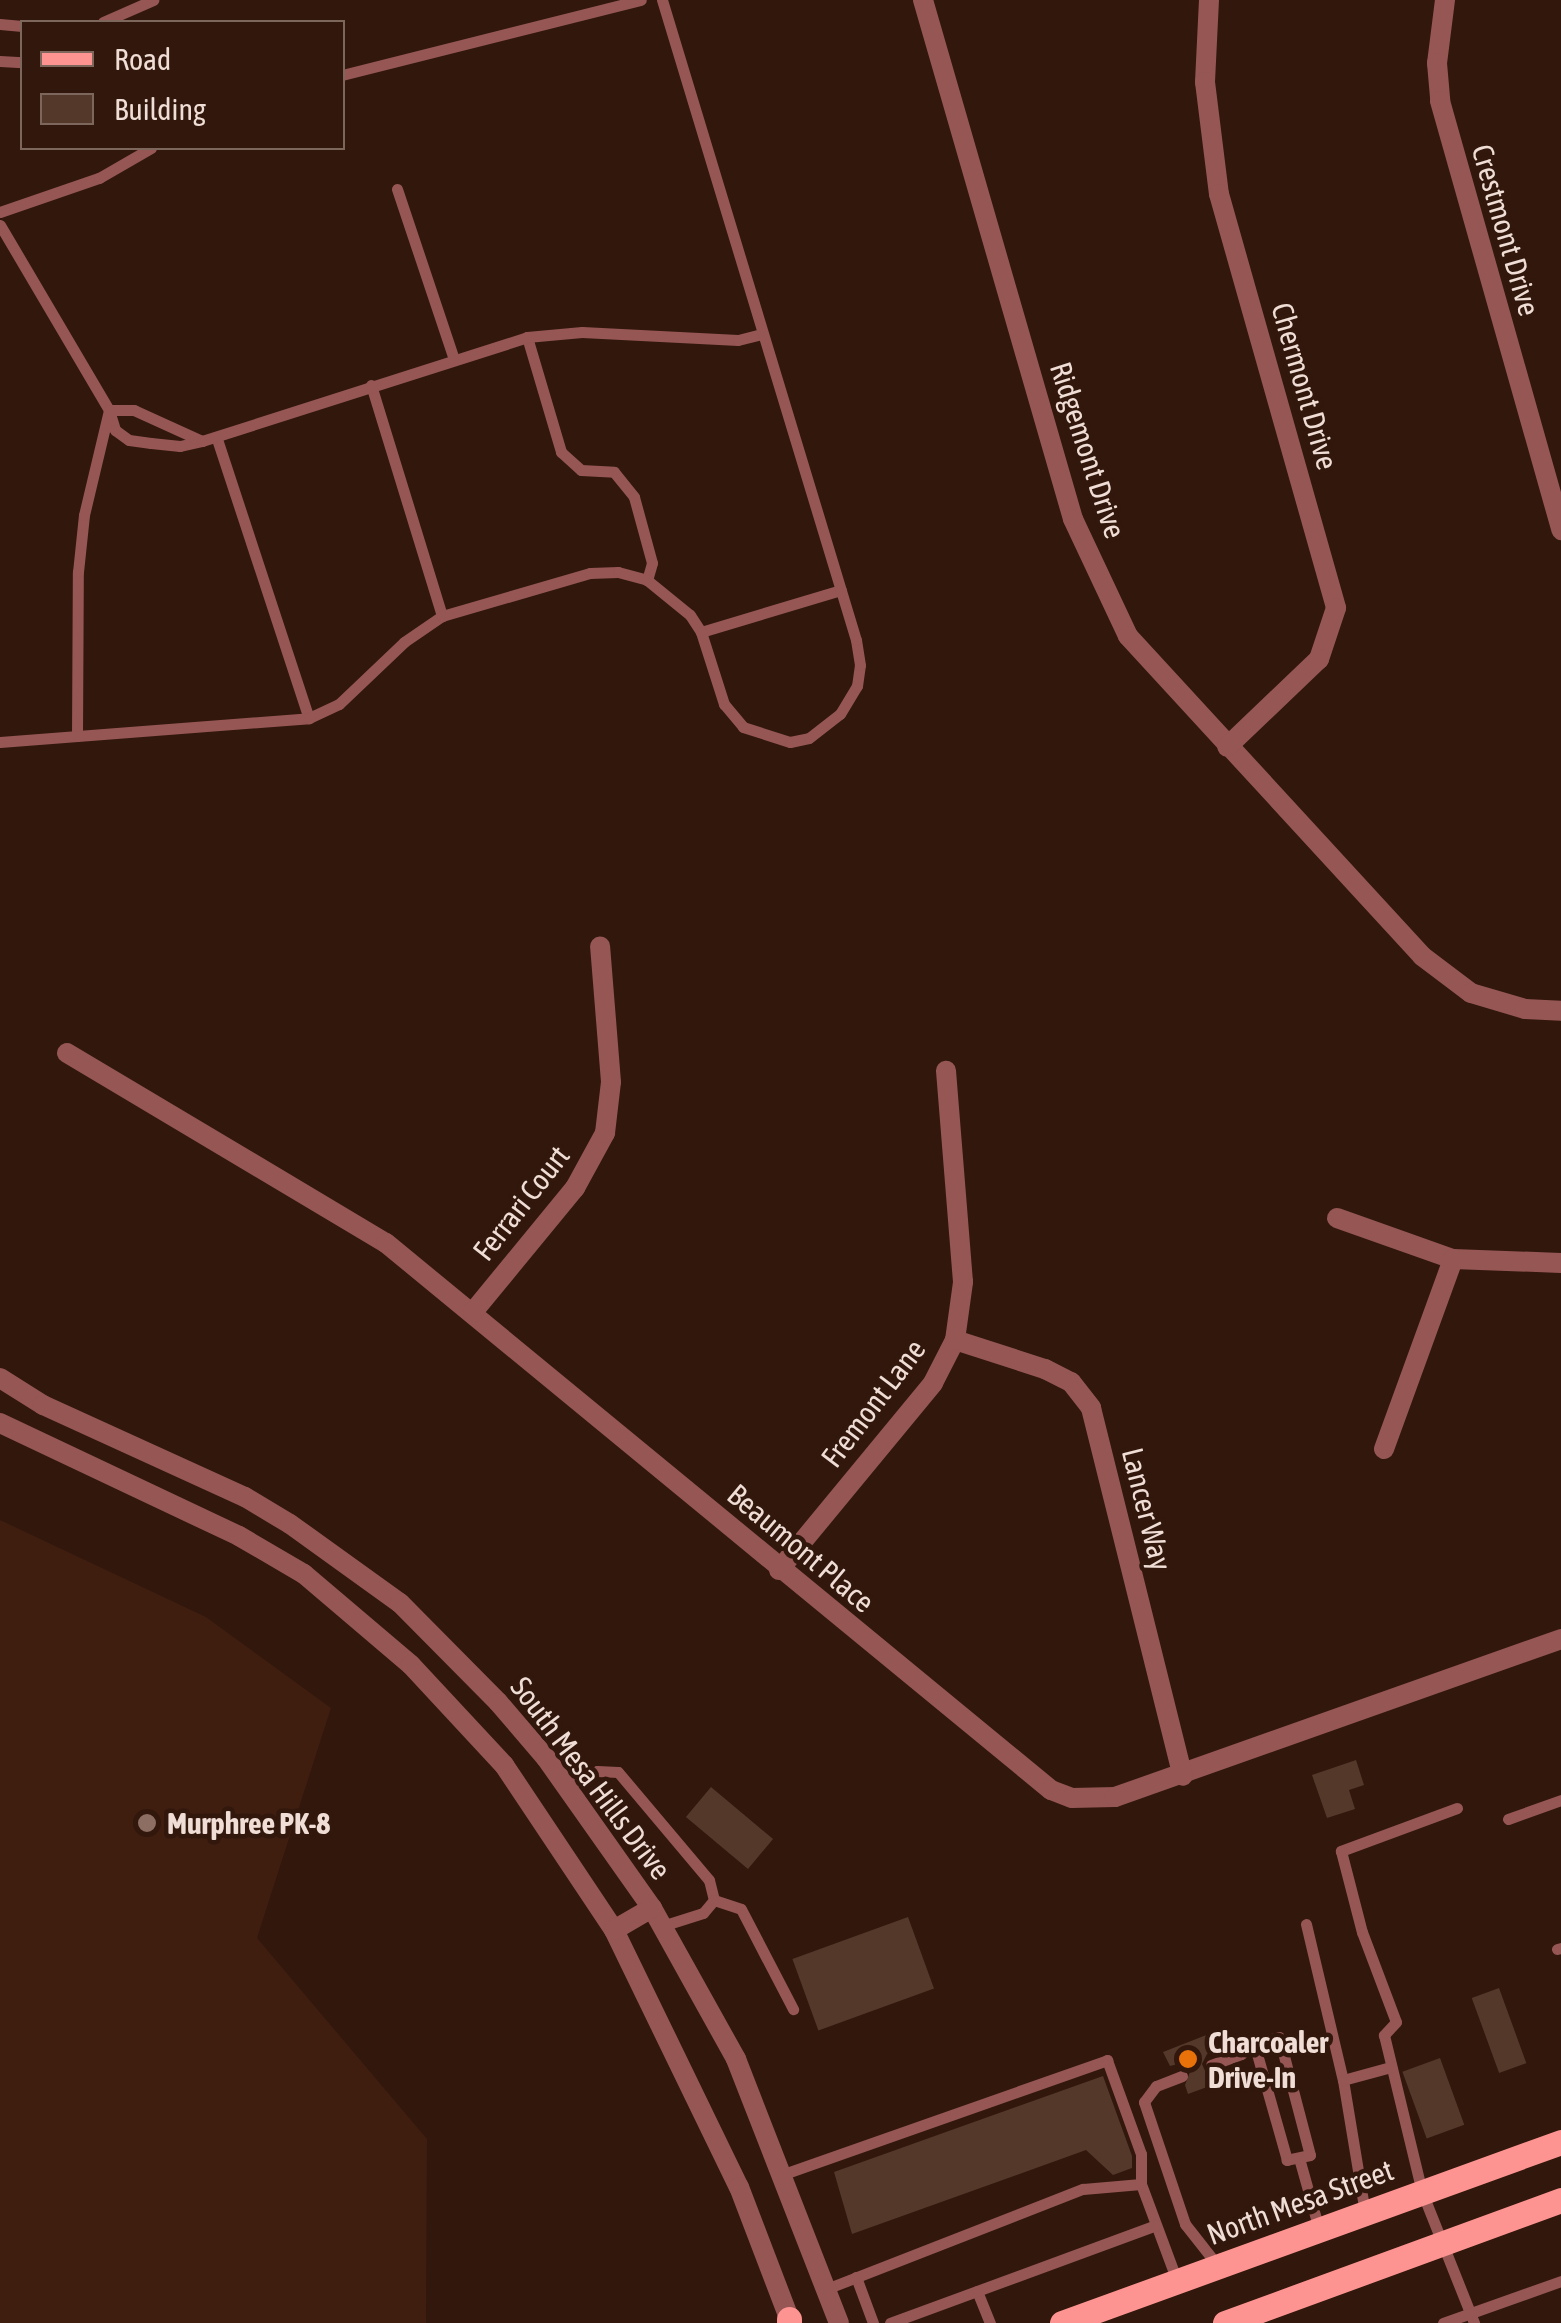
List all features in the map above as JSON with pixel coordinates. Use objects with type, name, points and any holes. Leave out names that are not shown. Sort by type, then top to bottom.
[{"type":"main road","name":"North Mesa Street","points":[[1062,2323],[1561,2142]]},
{"type":"main road","points":[[1224,2323],[1561,2200]]},
{"type":"street","name":"Ridgemont Drive","points":[[923,0],[1073,519],[1128,636],[1422,956],[1471,992],[1525,1009],[1561,1011]]},
{"type":"street","name":"Chermont Drive","points":[[1209,0],[1204,82],[1219,194],[1336,608],[1318,659],[1227,747]]},
{"type":"street","name":"Crestmont Drive","points":[[1445,0],[1436,63],[1440,101],[1561,530]]},
{"type":"street","name":"Ferrari Court","points":[[473,1312],[574,1188],[606,1133],[611,1082],[600,946]]},
{"type":"street","name":"Beaumont Place","points":[[67,1053],[386,1243],[1050,1790],[1096,1800],[1183,1776],[1561,1639]]},
{"type":"street","name":"Fremont Lane","points":[[779,1570],[933,1383],[955,1340],[963,1282],[946,1072]]},
{"type":"street","points":[[1337,1218],[1453,1260],[1561,1263]]},
{"type":"street","points":[[1384,1449],[1453,1260]]},
{"type":"street","name":"Lancer Way","points":[[955,1340],[1071,1382],[1091,1408],[1183,1776]]},
{"type":"street","name":"South Mesa Hills Drive","points":[[0,1378],[43,1405],[245,1497],[356,1568],[445,1644],[566,1786],[657,1917],[736,2060],[839,2323]]},
{"type":"street","name":"South Mesa Hills Drive","points":[[0,1423],[239,1536],[304,1574],[411,1665],[504,1765],[614,1930],[739,2187],[790,2322]]},
{"type":"street","points":[[614,1930],[657,1917]]},
{"type":"lane","points":[[108,20],[153,0]]},
{"type":"lane","points":[[345,74],[640,0]]},
{"type":"lane","points":[[0,742],[309,718],[339,704],[404,642],[442,616],[590,573],[618,572],[647,580],[690,614],[701,632],[724,704],[743,727],[774,740],[809,738],[840,714],[857,686],[858,652],[662,0]]},
{"type":"lane","points":[[0,212],[99,178],[148,150]]},
{"type":"lane","points":[[397,189],[454,360]]},
{"type":"lane","points":[[0,225],[108,410],[115,430],[129,440],[180,446],[217,439],[526,337],[582,332],[738,340],[762,334]]},
{"type":"lane","points":[[526,337],[560,452],[581,470],[614,472],[634,496],[652,562],[647,580]]},
{"type":"lane","points":[[371,386],[442,616]]},
{"type":"lane","points":[[108,410],[134,410],[202,441]]},
{"type":"lane","points":[[77,736],[78,572],[84,514],[108,410]]},
{"type":"lane","points":[[217,439],[309,718]]},
{"type":"lane","points":[[701,632],[841,590]]},
{"type":"lane","points":[[566,1786],[597,1771],[618,1772],[709,1880],[714,1900]]},
{"type":"lane","points":[[1508,1820],[1561,1800]]},
{"type":"lane","points":[[1458,1808],[1340,1851],[1362,1932],[1396,2022],[1384,2035],[1422,2192],[1472,2318]]},
{"type":"lane","points":[[657,1917],[703,1912],[714,1900]]},
{"type":"lane","points":[[714,1900],[740,1909],[793,2009]]},
{"type":"lane","points":[[1306,1924],[1343,2080],[1365,2213]]},
{"type":"lane","points":[[1211,2065],[1241,2054],[1254,2043],[1280,2037],[1310,2155],[1287,2160],[1254,2043]]},
{"type":"lane","points":[[781,2174],[1107,2060],[1142,2154],[1141,2184],[1177,2281]]},
{"type":"lane","points":[[1343,2080],[1391,2067]]},
{"type":"lane","points":[[1182,2076],[1156,2086],[1144,2102],[1184,2224],[1218,2266]]},
{"type":"lane","points":[[1299,2158],[1319,2230]]},
{"type":"lane","points":[[826,2289],[1083,2188],[1141,2184]]},
{"type":"lane","points":[[890,2323],[1156,2225]]},
{"type":"lane","points":[[856,2277],[873,2323]]},
{"type":"lane","points":[[1444,2323],[1472,2318],[1561,2281]]},
{"type":"lane","points":[[978,2291],[990,2323]]},
{"type":"shaded area","name":"Murphree PK-8","points":[[0,1520],[206,1617],[331,1708],[257,1938],[427,2139],[426,2323],[0,2323]]},
{"type":"building","points":[[1356,1760],[1364,1785],[1349,1790],[1355,1809],[1327,1818],[1312,1775]]},
{"type":"building","points":[[711,1787],[773,1839],[748,1869],[686,1817]]},
{"type":"building","points":[[908,1917],[934,1988],[818,2030],[792,1959]]},
{"type":"building","points":[[1499,1988],[1526,2063],[1499,2073],[1472,1998]]},
{"type":"building","name":"Charcoaler Drive-In","points":[[1214,2032],[1219,2049],[1207,2054],[1202,2064],[1218,2083],[1188,2094],[1185,2085],[1190,2072],[1178,2064],[1170,2066],[1163,2052]]},
{"type":"building","points":[[1440,2058],[1464,2125],[1427,2138],[1402,2072]]},
{"type":"building","points":[[1103,2076],[1132,2156],[1132,2168],[1113,2175],[1086,2150],[852,2234],[834,2172]]},
{"type":"place","name":"Murphree PK-8","points":[[147,1823]]},
{"type":"place","name":"Charcoaler Drive-In","points":[[1188,2059]]}]
